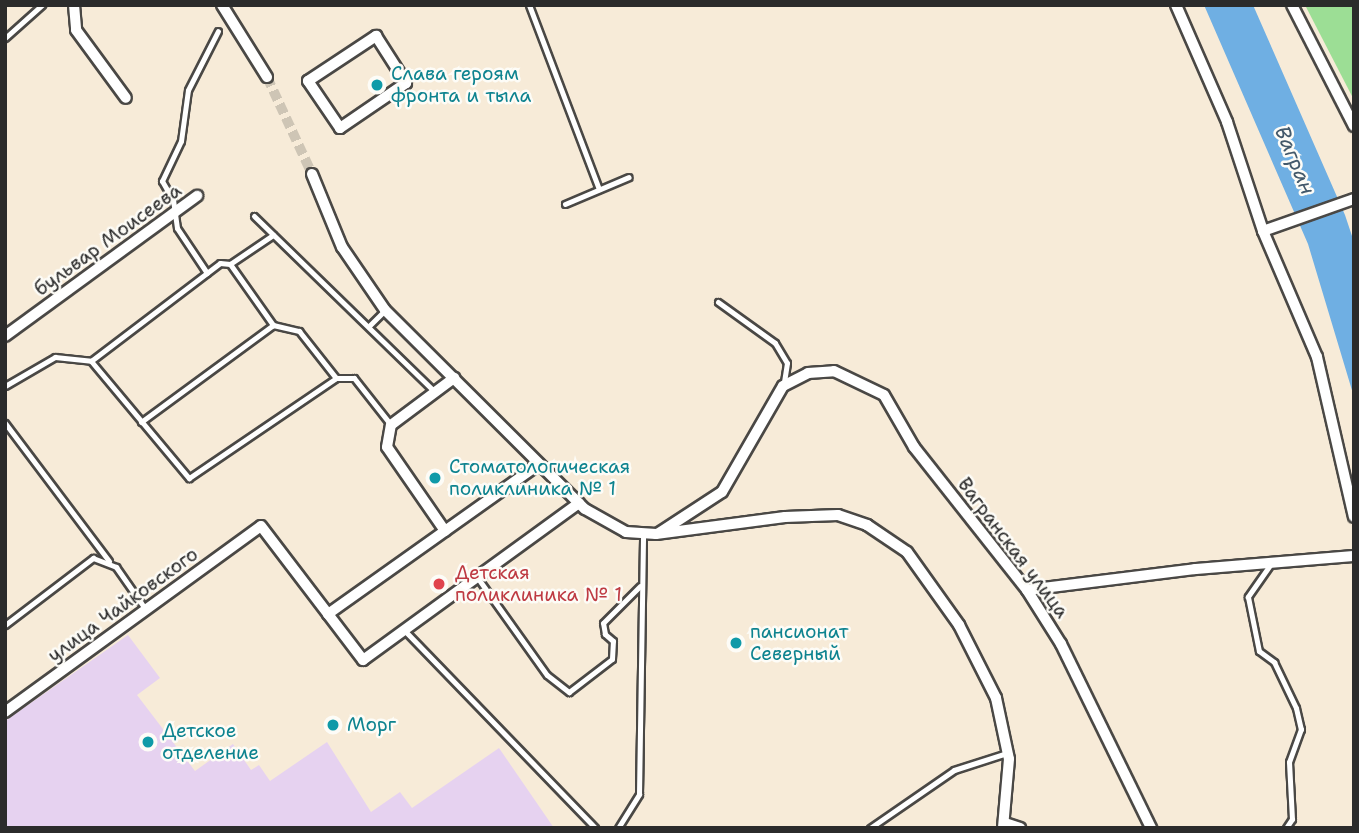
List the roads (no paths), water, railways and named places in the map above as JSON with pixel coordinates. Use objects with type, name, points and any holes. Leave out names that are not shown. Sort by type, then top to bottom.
[{"type":"street","points":[[74,5],[76,30],[126,98]]},
{"type":"street","points":[[222,5],[267,77]]},
{"type":"street","points":[[1176,5],[1227,122],[1263,232],[1317,357],[1354,517]]},
{"type":"street","points":[[1292,5],[1354,126]]},
{"type":"street","points":[[376,36],[407,83],[340,128],[308,81],[376,36]]},
{"type":"street","points":[[312,174],[342,247],[385,310],[579,503],[626,532],[656,534],[785,517],[838,515],[867,525],[906,552],[959,625],[996,698],[1007,752],[1004,825],[1020,828]]},
{"type":"street","name":"бульвар Моисеева","points":[[5,336],[197,196]]},
{"type":"street","points":[[1263,232],[1354,199]]},
{"type":"street","name":"Вагранская улица","points":[[783,386],[808,373],[834,371],[884,395],[914,447],[1027,590],[1061,644],[1151,828]]},
{"type":"street","points":[[445,531],[387,447],[391,425],[454,378]]},
{"type":"street","points":[[656,534],[722,492],[783,386]]},
{"type":"street","points":[[539,464],[328,614],[363,660],[579,503]]},
{"type":"street","name":"улица Чайковского","points":[[5,712],[261,526],[328,614]]},
{"type":"street","points":[[1027,590],[1354,556]]},
{"type":"lane","points":[[5,38],[42,5]]},
{"type":"lane","points":[[529,5],[599,188]]},
{"type":"lane","points":[[207,273],[172,215],[173,200],[162,181],[181,141],[188,90],[218,32]]},
{"type":"lane","points":[[565,204],[629,177]]},
{"type":"lane","points":[[254,216],[370,325],[435,392]]},
{"type":"lane","points":[[5,386],[55,357],[91,361],[220,263],[230,264],[273,235]]},
{"type":"lane","points":[[230,264],[273,325],[299,331],[336,378]]},
{"type":"lane","points":[[718,302],[775,343],[787,363],[783,386]]},
{"type":"lane","points":[[370,325],[385,310]]},
{"type":"lane","points":[[141,422],[273,325]]},
{"type":"lane","points":[[91,361],[189,478],[336,378],[354,378],[391,425]]},
{"type":"lane","points":[[5,423],[146,610]]},
{"type":"lane","points":[[618,828],[639,794],[640,586],[643,533]]},
{"type":"lane","points":[[5,625],[93,558],[109,561]]},
{"type":"lane","points":[[1272,563],[1248,597],[1258,651],[1273,662],[1296,708],[1301,729],[1289,762],[1292,819],[1286,828]]},
{"type":"lane","points":[[477,578],[547,675],[569,692],[612,659],[613,641],[605,635],[603,623],[640,586]]},
{"type":"lane","points":[[404,630],[595,828]]},
{"type":"lane","points":[[870,828],[954,770],[1007,752]]},
{"type":"water","name":"Вагран","points":[[1204,5],[1253,5],[1345,215],[1354,242],[1354,397],[1308,244]]},
{"type":"tunnel","points":[[267,77],[312,174]]},
{"type":"place","name":"Слава героям фронта и тыла","points":[[377,85]]},
{"type":"place","name":"Стоматологическая поликлиника № 1","points":[[435,478]]},
{"type":"place","name":"Детская поликлиника № 1","points":[[439,584]]},
{"type":"place","name":"пансионат Северный","points":[[736,643]]},
{"type":"place","name":"Морг","points":[[333,725]]},
{"type":"place","name":"Детское отделение","points":[[148,742]]}]
